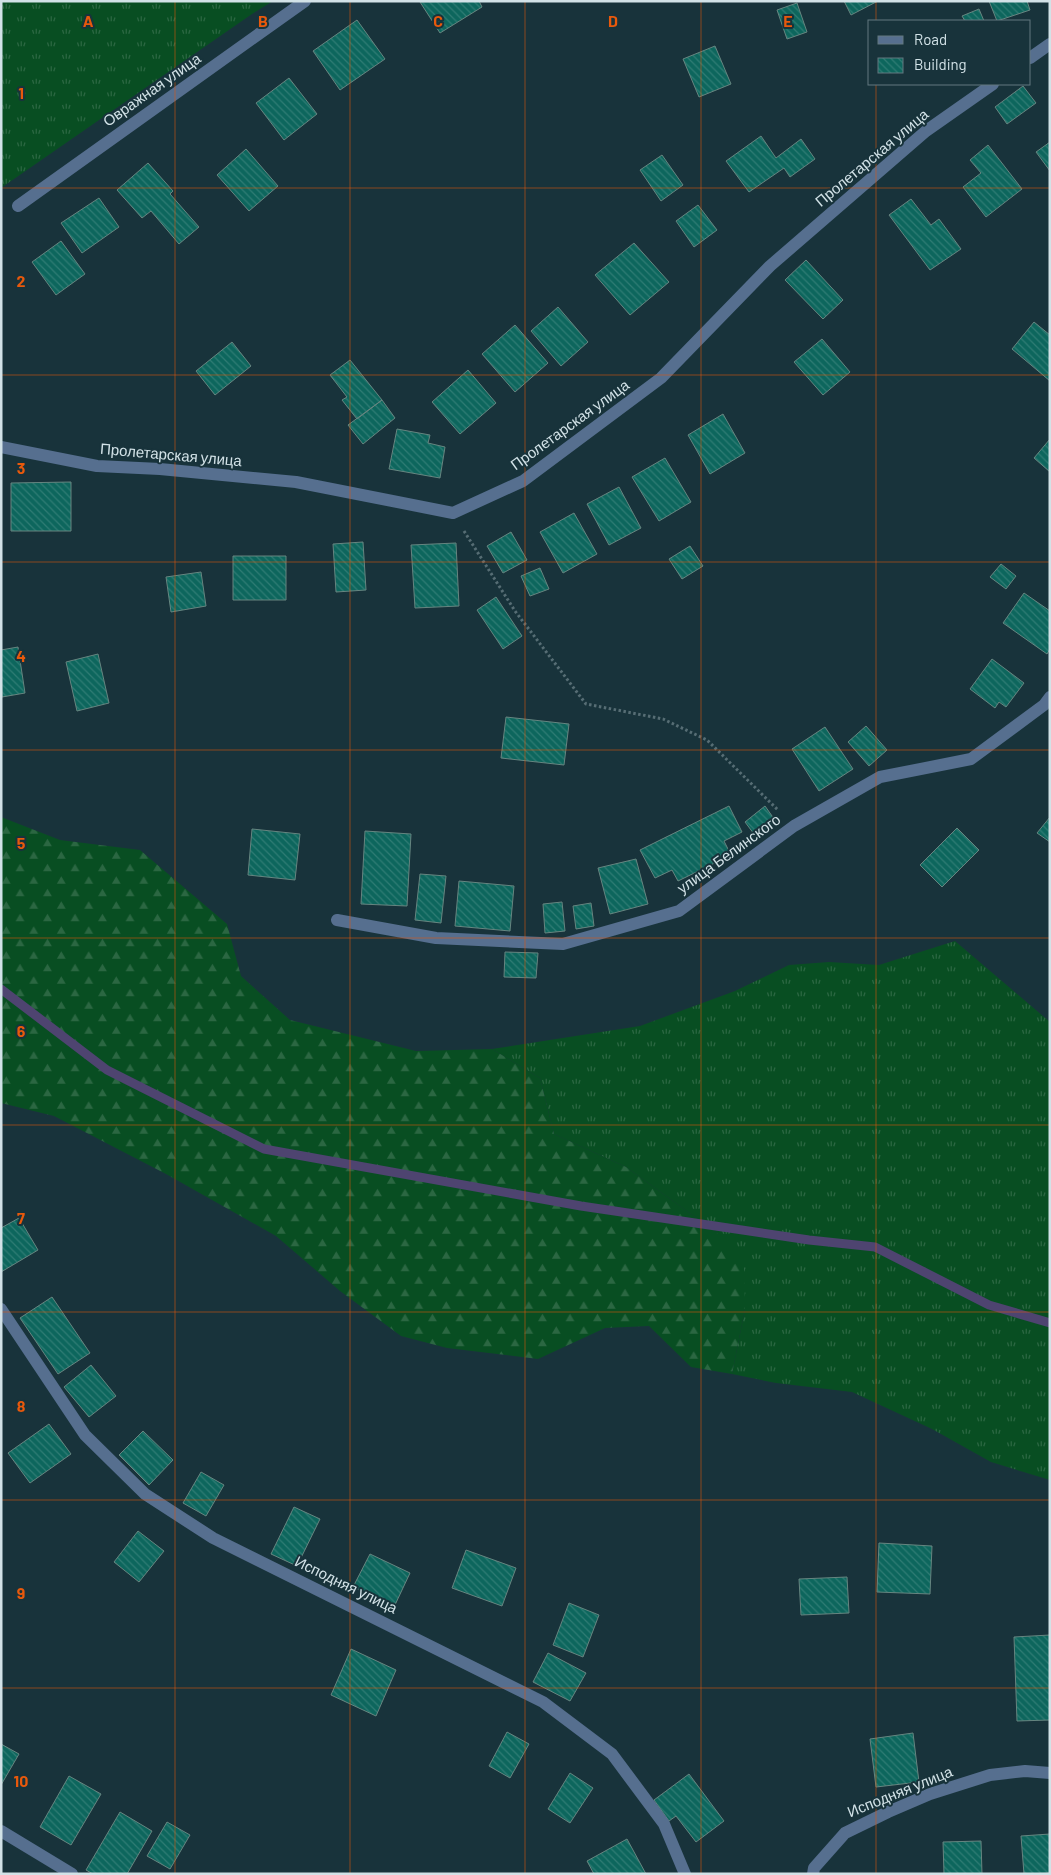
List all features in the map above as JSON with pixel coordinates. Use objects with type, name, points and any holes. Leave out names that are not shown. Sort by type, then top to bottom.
[{"type":"street","name":"Овражная улица","points":[[18,206],[305,1]]},
{"type":"street","points":[[1031,57],[1050,44]]},
{"type":"street","name":"Пролетарская улица","points":[[1,447],[97,466],[160,469],[296,482],[454,513],[523,481],[661,378],[770,266],[926,131],[992,85]]},
{"type":"street","name":"улица Белинского","points":[[337,920],[436,938],[562,944],[679,911],[794,826],[880,777],[971,759],[1044,705],[1050,696]]},
{"type":"street","name":"Исподняя улица","points":[[1,1309],[85,1435],[145,1494],[213,1538],[543,1702],[612,1754],[664,1824],[684,1874]]},
{"type":"street","name":"Исподняя улица","points":[[813,1874],[814,1868],[845,1833],[896,1808],[930,1794],[990,1775],[1025,1771],[1050,1773]]},
{"type":"street","points":[[1,1831],[72,1874]]},
{"type":"path","points":[[454,513],[515,611],[586,704],[663,719],[706,740],[794,826]]},
{"type":"green space","points":[[1,1],[273,1],[1,188]]},
{"type":"green space","points":[[1,817],[60,840],[140,850],[227,924],[241,976],[290,1020],[416,1051],[492,1049],[540,1078],[554,1134],[626,1167],[716,1232],[744,1268],[745,1309],[732,1374],[691,1367],[649,1326],[605,1328],[538,1359],[447,1348],[401,1336],[340,1291],[276,1236],[166,1174],[54,1116],[1,1103]]},
{"type":"green space","points":[[955,941],[1050,1022],[1050,1480],[991,1462],[932,1429],[852,1392],[776,1383],[732,1374],[745,1309],[716,1232],[626,1167],[554,1134],[540,1078],[492,1049],[640,1026],[735,991],[789,965],[829,962],[879,965]]},
{"type":"building","points":[[479,1],[482,7],[440,33],[420,2]]},
{"type":"building","points":[[844,1],[878,1],[851,15]]},
{"type":"building","points":[[989,1],[1027,1],[1030,10],[997,20]]},
{"type":"building","points":[[797,3],[807,32],[787,39],[777,10]]},
{"type":"building","points":[[979,9],[984,20],[964,20],[962,16]]},
{"type":"building","points":[[357,20],[385,59],[340,90],[313,51]]},
{"type":"building","points":[[715,46],[731,84],[699,97],[683,59]]},
{"type":"building","points":[[289,78],[317,114],[284,140],[256,103]]},
{"type":"building","points":[[1023,86],[1036,103],[1007,124],[995,107]]},
{"type":"building","points":[[761,136],[776,158],[801,139],[815,159],[790,177],[784,168],[749,192],[726,161]]},
{"type":"building","points":[[1050,142],[1050,171],[1036,152]]},
{"type":"building","points":[[988,145],[1022,189],[986,217],[963,187],[981,173],[970,160]]},
{"type":"building","points":[[246,149],[278,186],[249,211],[217,175]]},
{"type":"building","points":[[662,155],[683,185],[661,201],[640,170]]},
{"type":"building","points":[[148,163],[173,191],[170,194],[199,227],[179,244],[151,211],[142,218],[117,190]]},
{"type":"building","points":[[99,198],[119,227],[82,253],[61,223]]},
{"type":"building","points":[[911,199],[931,225],[939,219],[961,249],[930,270],[889,215]]},
{"type":"building","points":[[698,205],[717,230],[694,247],[676,221]]},
{"type":"building","points":[[61,241],[85,274],[56,295],[32,262]]},
{"type":"building","points":[[634,243],[669,282],[630,315],[595,275]]},
{"type":"building","points":[[806,260],[843,300],[823,319],[785,280]]},
{"type":"building","points":[[558,307],[588,342],[561,366],[531,331]]},
{"type":"building","points":[[1034,322],[1050,335],[1050,381],[1012,349]]},
{"type":"building","points":[[515,325],[548,363],[515,392],[482,354]]},
{"type":"building","points":[[822,339],[850,372],[823,395],[794,362]]},
{"type":"building","points":[[232,342],[251,366],[215,395],[196,371]]},
{"type":"building","points":[[350,360],[382,400],[357,419],[342,400],[347,397],[330,375]]},
{"type":"building","points":[[468,370],[496,403],[460,434],[432,402]]},
{"type":"building","points":[[382,400],[395,418],[363,444],[348,425]]},
{"type":"building","points":[[723,414],[745,453],[710,474],[688,435]]},
{"type":"building","points":[[397,429],[430,435],[428,443],[445,447],[440,478],[389,469]]},
{"type":"building","points":[[1050,439],[1050,472],[1034,458]]},
{"type":"building","points":[[665,458],[691,502],[659,521],[632,477]]},
{"type":"building","points":[[71,482],[71,531],[11,531],[11,483]]},
{"type":"building","points":[[619,487],[641,528],[609,545],[587,504]]},
{"type":"building","points":[[574,513],[597,554],[563,573],[540,532]]},
{"type":"building","points":[[511,532],[527,560],[503,573],[487,546]]},
{"type":"building","points":[[363,542],[366,590],[336,592],[333,544]]},
{"type":"building","points":[[456,543],[459,606],[415,608],[411,545]]},
{"type":"building","points":[[690,546],[703,566],[682,579],[669,559]]},
{"type":"building","points":[[233,556],[286,556],[286,600],[233,600]]},
{"type":"building","points":[[1001,564],[1016,576],[1006,589],[990,577]]},
{"type":"building","points":[[540,568],[549,589],[530,596],[521,576]]},
{"type":"building","points":[[201,572],[206,606],[171,612],[166,577]]},
{"type":"building","points":[[1024,593],[1050,611],[1050,649],[1047,654],[1003,623]]},
{"type":"building","points":[[496,597],[522,636],[503,649],[477,610]]},
{"type":"building","points":[[18,647],[25,693],[2,697],[1,650]]},
{"type":"building","points":[[98,654],[109,703],[77,711],[66,662]]},
{"type":"building","points":[[992,659],[1024,683],[1006,707],[999,702],[995,708],[970,689]]},
{"type":"building","points":[[506,717],[569,724],[564,765],[501,758]]},
{"type":"building","points":[[866,726],[887,750],[869,766],[848,742]]},
{"type":"building","points":[[825,727],[853,769],[819,791],[792,749]]},
{"type":"building","points":[[729,806],[742,832],[724,841],[731,855],[678,881],[672,870],[655,878],[640,850]]},
{"type":"building","points":[[765,806],[777,823],[757,838],[745,822]]},
{"type":"building","points":[[1050,817],[1050,842],[1037,833]]},
{"type":"building","points":[[957,828],[979,850],[942,887],[920,865]]},
{"type":"building","points":[[252,829],[300,834],[295,880],[248,875]]},
{"type":"building","points":[[365,831],[411,834],[407,906],[361,904]]},
{"type":"building","points":[[636,859],[648,904],[610,914],[598,868]]},
{"type":"building","points":[[420,874],[446,876],[441,923],[415,920]]},
{"type":"building","points":[[459,881],[514,886],[510,931],[455,926]]},
{"type":"building","points":[[562,902],[565,931],[545,933],[543,904]]},
{"type":"building","points":[[591,903],[594,926],[576,929],[573,906]]},
{"type":"building","points":[[505,952],[538,953],[536,978],[504,977]]},
{"type":"building","points":[[19,1218],[38,1250],[1,1272],[1,1228]]},
{"type":"building","points":[[52,1297],[90,1353],[58,1374],[20,1318]]},
{"type":"building","points":[[91,1365],[116,1396],[89,1417],[64,1387]]},
{"type":"building","points":[[49,1424],[71,1454],[30,1483],[8,1453]]},
{"type":"building","points":[[143,1431],[173,1460],[149,1485],[119,1455]]},
{"type":"building","points":[[201,1472],[224,1485],[206,1516],[183,1503]]},
{"type":"building","points":[[294,1507],[320,1519],[297,1566],[271,1554]]},
{"type":"building","points":[[138,1531],[164,1551],[139,1582],[114,1562]]},
{"type":"building","points":[[879,1543],[932,1546],[930,1594],[877,1592]]},
{"type":"building","points":[[466,1550],[516,1568],[502,1606],[452,1588]]},
{"type":"building","points":[[370,1554],[410,1573],[394,1607],[353,1587]]},
{"type":"building","points":[[847,1577],[849,1613],[801,1615],[799,1579]]},
{"type":"building","points":[[569,1603],[599,1615],[583,1657],[553,1645]]},
{"type":"building","points":[[1050,1635],[1050,1720],[1017,1721],[1014,1637]]},
{"type":"building","points":[[351,1649],[396,1670],[376,1716],[331,1695]]},
{"type":"building","points":[[548,1653],[586,1673],[570,1701],[533,1682]]},
{"type":"building","points":[[507,1732],[529,1744],[510,1778],[489,1766]]},
{"type":"building","points":[[913,1733],[919,1782],[876,1787],[870,1739]]},
{"type":"building","points":[[1,1744],[19,1754],[1,1785]]},
{"type":"building","points":[[570,1773],[593,1788],[570,1823],[548,1809]]},
{"type":"building","points":[[689,1774],[724,1821],[696,1842],[676,1816],[669,1821],[654,1800]]},
{"type":"building","points":[[69,1776],[101,1794],[71,1845],[40,1827]]},
{"type":"building","points":[[120,1812],[152,1831],[127,1874],[93,1874],[86,1870]]},
{"type":"building","points":[[167,1822],[190,1835],[170,1869],[147,1856]]},
{"type":"building","points":[[1050,1834],[1050,1873],[1024,1874],[1021,1836]]},
{"type":"building","points":[[627,1839],[646,1874],[594,1874],[587,1861]]},
{"type":"building","points":[[981,1841],[982,1874],[944,1874],[943,1842]]},
{"type":"waterway","points":[[1,989],[107,1070],[264,1149],[581,1206],[809,1240],[875,1247],[989,1305],[1050,1323]]}]
